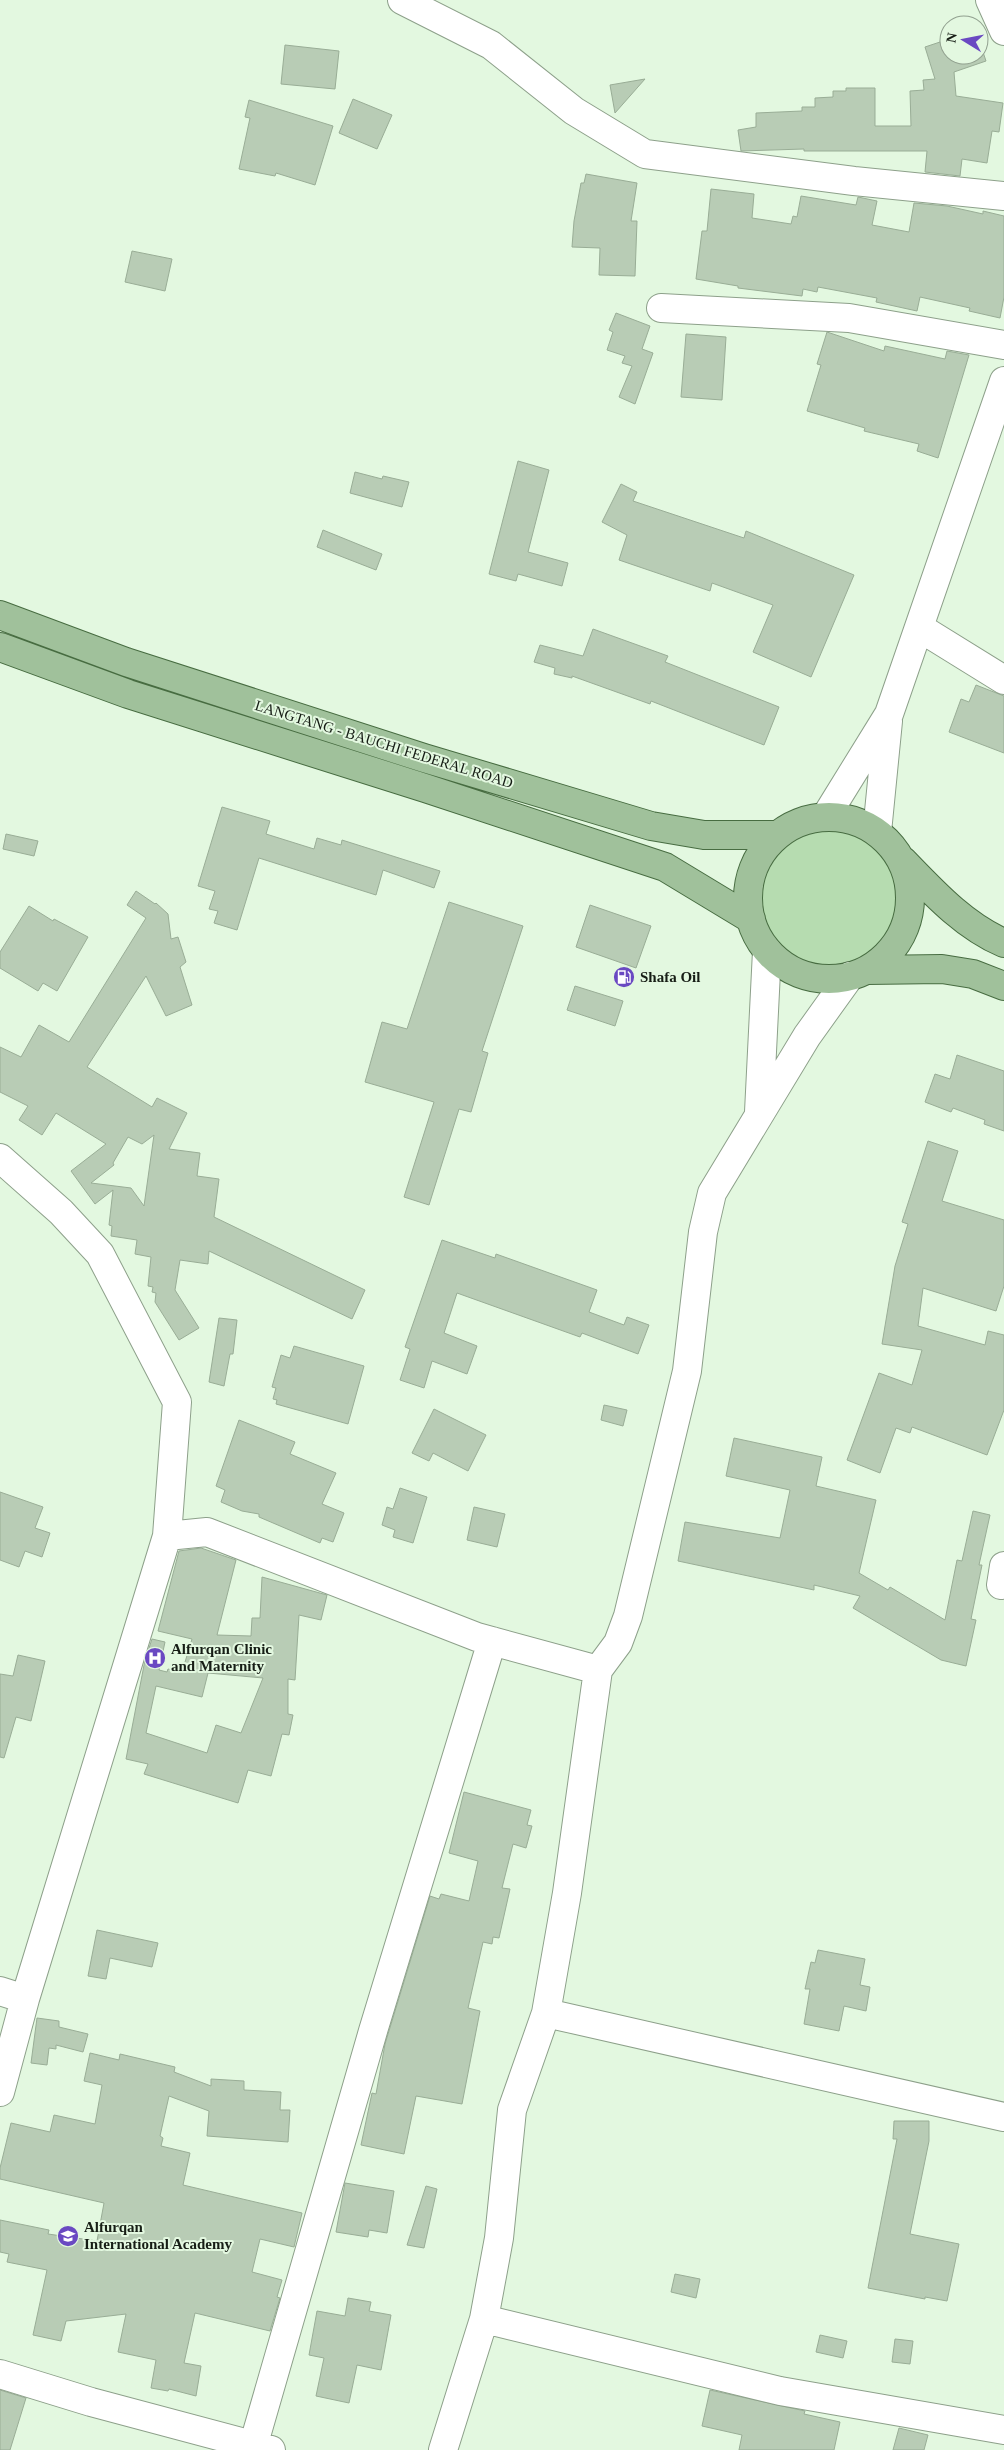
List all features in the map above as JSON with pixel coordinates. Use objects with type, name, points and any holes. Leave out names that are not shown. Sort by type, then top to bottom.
[{"type":"main road","name":"LANGTANG - BAUCHI FEDERAL ROAD","points":[[0,615],[126,662],[424,758],[651,826],[704,835],[776,836]]},
{"type":"main road","name":"LANGTANG - BAUCHI FEDERAL ROAD","points":[[0,647],[128,694],[426,788],[665,868],[750,919]]},
{"type":"main road","points":[[1004,943],[986,935],[942,901],[901,859],[891,844],[877,832],[853,820],[826,816],[808,818],[791,825],[776,836],[764,849],[754,865],[749,882],[748,901],[750,919],[757,936],[767,951],[781,964],[796,972],[814,978],[832,979],[858,973],[942,970],[974,974],[1004,986]]},
{"type":"main road","points":[[858,973],[882,960],[904,930],[909,913],[910,894],[908,876],[901,859]]},
{"type":"street","points":[[402,0],[491,45],[574,112],[645,154],[854,181],[1004,196]]},
{"type":"street","points":[[990,0],[1004,31]]},
{"type":"street","points":[[661,308],[849,318],[1004,345]]},
{"type":"street","points":[[826,816],[888,714],[998,418],[1004,381]]},
{"type":"street","points":[[920,628],[1004,680]]},
{"type":"street","points":[[877,832],[888,714]]},
{"type":"street","points":[[758,1116],[767,951]]},
{"type":"street","points":[[443,2450],[484,2319],[499,2238],[512,2110],[546,2013],[567,1893],[598,1670],[618,1643],[628,1616],[685,1380],[703,1232],[712,1193],[807,1036],[858,973]]},
{"type":"street","points":[[0,1158],[61,1212],[100,1254],[178,1402],[167,1536],[13,1995],[0,2092]]},
{"type":"street","points":[[167,1536],[207,1532],[492,1641],[598,1670]]},
{"type":"street","points":[[0,2374],[91,2402],[259,2448],[372,2031],[492,1641]]},
{"type":"street","points":[[546,2013],[1004,2118]]},
{"type":"street","points":[[484,2319],[780,2391],[1004,2430]]},
{"type":"green space","points":[[829,827],[843,828],[856,832],[879,848],[895,871],[899,884],[899,912],[895,925],[879,948],[856,964],[843,968],[829,969],[815,968],[802,964],[779,948],[763,925],[759,912],[758,898],[759,884],[763,871],[779,848],[802,832],[815,828]]},
{"type":"building","points":[[939,42],[939,65],[974,65],[954,72],[956,96],[1003,103],[999,132],[992,131],[987,163],[962,159],[960,176],[925,172],[927,151],[804,151],[804,149],[741,151],[738,130],[756,127],[756,113],[802,111],[802,107],[815,107],[815,98],[833,97],[833,91],[846,91],[846,88],[875,88],[875,126],[911,126],[910,91],[924,90],[923,80],[935,79],[925,47]]},
{"type":"building","points":[[285,45],[339,51],[335,89],[281,84]]},
{"type":"building","points":[[645,79],[615,113],[610,85]]},
{"type":"building","points":[[353,99],[392,115],[377,149],[339,133]]},
{"type":"building","points":[[249,100],[333,126],[315,185],[276,173],[275,176],[239,169],[250,118],[245,117]]},
{"type":"building","points":[[586,174],[637,183],[631,221],[637,221],[635,276],[599,275],[600,248],[572,247],[574,221],[581,183],[584,183]]},
{"type":"building","points":[[711,189],[754,194],[752,218],[791,224],[793,216],[797,217],[801,196],[856,205],[858,197],[877,201],[872,225],[909,232],[914,203],[947,206],[983,214],[983,211],[1004,216],[1004,297],[1000,318],[969,311],[970,308],[920,297],[917,311],[876,302],[877,298],[818,287],[817,292],[803,289],[802,296],[738,288],[738,286],[696,279],[702,231],[707,231]]},
{"type":"building","points":[[132,251],[172,259],[165,291],[125,282]]},
{"type":"building","points":[[616,313],[650,326],[642,349],[653,353],[635,404],[619,397],[632,366],[622,363],[625,356],[607,350],[613,332],[609,330]]},
{"type":"building","points":[[827,332],[884,351],[885,346],[945,359],[947,351],[969,355],[938,458],[917,451],[919,444],[864,431],[865,428],[807,411],[821,365],[817,364]]},
{"type":"building","points":[[686,334],[726,337],[722,400],[681,397]]},
{"type":"building","points":[[518,461],[549,470],[528,552],[568,563],[562,586],[518,574],[516,581],[489,574]]},
{"type":"building","points":[[355,472],[382,479],[383,476],[409,482],[402,507],[350,493]]},
{"type":"building","points":[[621,484],[637,492],[633,501],[744,538],[746,531],[854,575],[811,677],[753,652],[773,605],[712,583],[710,591],[619,560],[627,535],[602,522]]},
{"type":"building","points":[[323,530],[382,554],[376,570],[317,547]]},
{"type":"building","points":[[593,629],[668,656],[665,662],[779,707],[764,745],[651,701],[650,704],[572,676],[572,678],[554,674],[555,668],[534,662],[540,645],[583,656]]},
{"type":"building","points":[[976,685],[1004,696],[1004,753],[949,732],[961,699],[969,702]]},
{"type":"building","points":[[222,807],[270,821],[266,834],[314,849],[317,838],[341,845],[342,840],[440,871],[434,888],[383,870],[376,895],[259,858],[237,930],[214,923],[218,911],[209,909],[215,891],[198,886]]},
{"type":"building","points":[[6,834],[38,841],[34,856],[3,849]]},
{"type":"building","points":[[136,891],[156,903],[168,914],[171,939],[178,937],[186,962],[180,967],[192,1005],[166,1016],[146,976],[87,1067],[152,1107],[157,1098],[187,1113],[169,1149],[200,1153],[197,1176],[219,1179],[214,1217],[365,1290],[352,1319],[209,1251],[208,1264],[180,1260],[175,1290],[199,1328],[179,1340],[155,1302],[156,1293],[152,1292],[153,1287],[148,1286],[151,1257],[135,1254],[137,1240],[111,1236],[112,1226],[109,1225],[113,1190],[95,1204],[71,1171],[106,1144],[56,1113],[42,1135],[19,1120],[28,1106],[0,1092],[0,1047],[21,1057],[39,1025],[69,1042],[146,918],[127,905]],"holes":[[[154,1135],[144,1206],[131,1188],[91,1183],[114,1165],[113,1163],[128,1137],[142,1144]]]},
{"type":"building","points":[[449,902],[523,926],[482,1051],[488,1053],[471,1112],[459,1109],[429,1205],[404,1197],[434,1102],[365,1082],[382,1022],[407,1029]]},
{"type":"building","points":[[590,905],[651,926],[636,968],[576,947]]},
{"type":"building","points":[[29,906],[53,921],[54,919],[88,937],[57,991],[43,983],[38,991],[0,968],[0,952]]},
{"type":"building","points":[[575,986],[623,1001],[615,1026],[567,1010]]},
{"type":"building","points":[[957,1055],[1004,1071],[1004,1131],[984,1124],[985,1120],[953,1108],[951,1112],[925,1102],[935,1074],[950,1079]]},
{"type":"building","points":[[928,1141],[958,1151],[942,1201],[1004,1220],[1004,1286],[996,1311],[923,1288],[918,1326],[985,1345],[988,1331],[1004,1335],[1004,1410],[987,1455],[912,1427],[910,1433],[896,1428],[880,1473],[847,1460],[879,1373],[912,1385],[922,1350],[882,1344],[895,1266],[908,1224],[902,1222]]},
{"type":"building","points":[[442,1240],[495,1258],[496,1254],[597,1290],[589,1312],[624,1325],[627,1317],[649,1325],[638,1354],[582,1333],[580,1337],[457,1293],[444,1333],[477,1346],[467,1374],[432,1361],[424,1388],[400,1380],[410,1349],[405,1347]]},
{"type":"building","points":[[219,1318],[237,1320],[233,1354],[230,1354],[224,1386],[209,1382]]},
{"type":"building","points":[[294,1346],[364,1366],[348,1424],[276,1404],[277,1400],[273,1399],[276,1388],[272,1387],[281,1355],[290,1358]]},
{"type":"building","points":[[604,1405],[627,1410],[623,1426],[601,1420]]},
{"type":"building","points":[[434,1409],[486,1435],[468,1471],[433,1453],[429,1461],[412,1453]]},
{"type":"building","points":[[239,1420],[295,1442],[290,1454],[336,1473],[322,1504],[344,1513],[333,1542],[322,1538],[320,1543],[259,1517],[259,1514],[242,1511],[221,1502],[225,1490],[216,1486]]},
{"type":"building","points":[[734,1438],[822,1457],[816,1486],[876,1500],[859,1573],[888,1590],[890,1587],[945,1620],[957,1560],[962,1561],[973,1511],[990,1515],[979,1565],[982,1565],[971,1619],[976,1620],[966,1666],[941,1660],[853,1608],[860,1596],[814,1585],[814,1590],[678,1561],[685,1522],[780,1538],[790,1490],[726,1476]]},
{"type":"building","points":[[400,1488],[427,1497],[413,1543],[393,1537],[395,1530],[382,1525],[387,1507],[393,1509]]},
{"type":"building","points":[[0,1492],[43,1507],[35,1528],[50,1533],[42,1557],[25,1551],[19,1567],[0,1560]]},
{"type":"building","points":[[474,1507],[505,1514],[497,1547],[467,1540]]},
{"type":"building","points":[[201,1548],[236,1560],[217,1635],[251,1636],[252,1618],[260,1618],[262,1577],[327,1595],[321,1620],[299,1615],[295,1680],[288,1679],[288,1714],[293,1715],[289,1735],[282,1734],[271,1776],[248,1770],[238,1803],[144,1774],[148,1764],[126,1759],[145,1660],[152,1639],[165,1642],[159,1670],[167,1672],[168,1669],[182,1672],[192,1639],[158,1631],[179,1551]],"holes":[[[208,1673],[263,1678],[241,1733],[216,1725],[207,1753],[146,1733],[156,1686],[202,1697]]]},
{"type":"building","points":[[18,1655],[45,1661],[31,1721],[16,1717],[4,1758],[0,1757],[0,1674],[13,1676]]},
{"type":"building","points":[[464,1792],[531,1810],[527,1825],[532,1826],[526,1848],[513,1844],[502,1888],[510,1889],[499,1938],[493,1937],[492,1944],[483,1942],[468,2008],[480,2011],[462,2104],[416,2096],[404,2154],[361,2145],[372,2093],[376,2094],[385,2044],[430,1896],[439,1899],[441,1894],[469,1901],[478,1861],[449,1853]]},
{"type":"building","points":[[97,1930],[158,1943],[152,1967],[110,1958],[106,1979],[88,1976]]},
{"type":"building","points":[[818,1950],[865,1959],[860,1985],[870,1987],[866,2011],[844,2006],[839,2031],[804,2024],[810,1989],[805,1989],[811,1962],[815,1963]]},
{"type":"building","points":[[37,2018],[59,2021],[59,2027],[88,2034],[83,2052],[56,2045],[56,2049],[49,2048],[47,2065],[31,2063]]},
{"type":"building","points":[[90,2053],[119,2060],[120,2054],[175,2067],[174,2072],[211,2086],[211,2079],[244,2081],[244,2090],[281,2092],[280,2110],[290,2110],[288,2142],[207,2136],[209,2111],[169,2096],[160,2136],[163,2138],[161,2146],[190,2153],[183,2185],[302,2213],[294,2247],[260,2239],[252,2272],[282,2280],[277,2297],[280,2298],[270,2331],[195,2313],[184,2363],[201,2366],[196,2396],[169,2389],[168,2391],[151,2388],[156,2360],[118,2352],[126,2314],[66,2321],[61,2341],[33,2335],[47,2270],[7,2262],[9,2254],[0,2252],[0,2220],[49,2230],[48,2234],[97,2241],[104,2203],[0,2179],[0,2168],[11,2123],[50,2132],[54,2115],[95,2124],[102,2085],[84,2081]]},
{"type":"building","points":[[894,2121],[929,2121],[929,2141],[910,2234],[959,2244],[947,2301],[925,2297],[925,2299],[868,2288],[897,2139],[893,2139]]},
{"type":"building","points":[[345,2183],[394,2191],[387,2233],[369,2230],[368,2237],[336,2232]]},
{"type":"building","points":[[426,2186],[437,2189],[424,2248],[407,2245]]},
{"type":"building","points":[[675,2274],[700,2279],[696,2298],[671,2292]]},
{"type":"building","points":[[348,2298],[371,2302],[369,2311],[391,2315],[381,2370],[357,2365],[349,2403],[316,2396],[324,2358],[309,2355],[317,2311],[345,2316]]},
{"type":"building","points":[[820,2335],[847,2341],[843,2358],[816,2352]]},
{"type":"building","points":[[895,2339],[913,2341],[910,2364],[892,2362]]},
{"type":"building","points":[[0,2390],[26,2398],[10,2450],[0,2450]]},
{"type":"building","points":[[710,2390],[805,2411],[804,2414],[840,2422],[834,2450],[739,2450],[742,2435],[702,2426]]},
{"type":"building","points":[[899,2428],[928,2435],[924,2450],[893,2450]]},
{"type":"place","name":"Shafa Oil","points":[[624,977]]},
{"type":"place","name":"Alfurqan Clinic and Maternity","points":[[155,1658]]},
{"type":"place","name":"Alfurqan International Academy","points":[[68,2236]]}]
